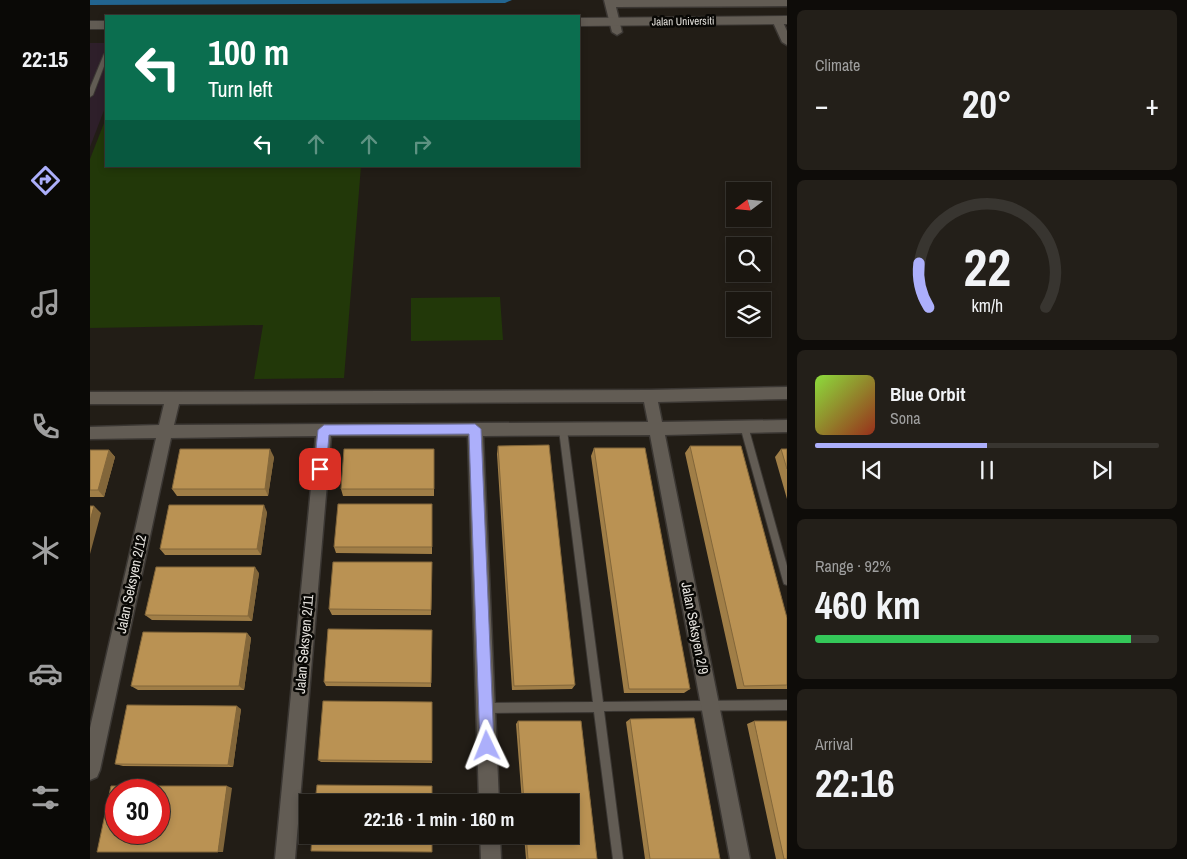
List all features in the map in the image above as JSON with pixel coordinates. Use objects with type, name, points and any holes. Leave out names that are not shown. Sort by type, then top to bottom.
[{"type":"street","points":[[616,27],[610,2],[787,3]]},
{"type":"street","name":"Jalan Universiti","points":[[580,22],[616,27],[784,29]]},
{"type":"street","points":[[90,25],[105,25]]},
{"type":"street","name":"Jalan Universiti","points":[[580,33],[616,27]]},
{"type":"street","points":[[90,36],[105,36]]},
{"type":"street","points":[[90,398],[650,396],[787,393]]},
{"type":"street","name":"Jalan Seksyen 2/9","points":[[650,396],[740,859]]},
{"type":"street","name":"Jalan Seksyen 2/12","points":[[90,770],[173,397]]},
{"type":"street","points":[[90,433],[475,429],[563,430],[787,426]]},
{"type":"street","points":[[475,429],[489,794]]},
{"type":"street","name":"Jalan Seksyen 2/11","points":[[284,859],[324,430]]},
{"type":"street","points":[[490,844],[491,859]]},
{"type":"lane","points":[[90,94],[105,57]]},
{"type":"lane","points":[[744,426],[787,581]]},
{"type":"lane","points":[[563,430],[618,859]]},
{"type":"lane","points":[[486,708],[787,705]]},
{"type":"shaded area","points":[[90,43],[105,43],[105,108],[90,147]]},
{"type":"green space","points":[[105,121],[105,167],[361,167],[344,378],[254,379],[263,325],[90,328],[90,159]]},
{"type":"green space","points":[[500,297],[503,340],[411,341],[411,298]]},
{"type":"water","points":[[90,0],[512,0],[505,3],[90,5]]},
{"type":"building","points":[[549,445],[575,685],[514,686],[498,446]]},
{"type":"building","points":[[690,446],[741,446],[787,618],[787,685],[744,686]]},
{"type":"building","points":[[594,448],[645,448],[690,689],[629,689]]},
{"type":"building","points":[[180,449],[270,449],[265,489],[172,489]]},
{"type":"building","points":[[344,449],[434,449],[434,489],[341,489]]},
{"type":"building","points":[[781,449],[787,449],[787,469]]},
{"type":"building","points":[[90,450],[109,450],[98,490],[90,490]]},
{"type":"building","points":[[338,504],[432,504],[432,547],[334,547]]},
{"type":"building","points":[[169,505],[264,505],[257,549],[160,549]]},
{"type":"building","points":[[90,506],[94,506],[90,521]]},
{"type":"building","points":[[333,562],[432,562],[431,610],[329,609]]},
{"type":"building","points":[[156,567],[255,567],[248,616],[145,615]]},
{"type":"building","points":[[328,629],[432,630],[431,683],[324,682]]},
{"type":"building","points":[[143,632],[247,633],[239,686],[131,686]]},
{"type":"building","points":[[323,701],[432,702],[432,761],[318,760]]},
{"type":"building","points":[[127,705],[237,706],[228,765],[115,764]]},
{"type":"building","points":[[694,718],[720,859],[650,859],[630,719]]},
{"type":"building","points":[[518,721],[581,721],[597,859],[528,859],[527,844],[579,844],[579,794],[523,794]]},
{"type":"building","points":[[754,721],[787,721],[787,859],[784,859]]},
{"type":"building","points":[[317,785],[432,786],[432,794],[316,794]]},
{"type":"building","points":[[170,786],[227,786],[218,852],[97,852],[105,814],[105,844],[170,844]]},
{"type":"building","points":[[311,844],[432,844],[432,852],[311,851]]},
{"type":"route","points":[[320,469],[324,430],[475,429],[487,746]]}]
